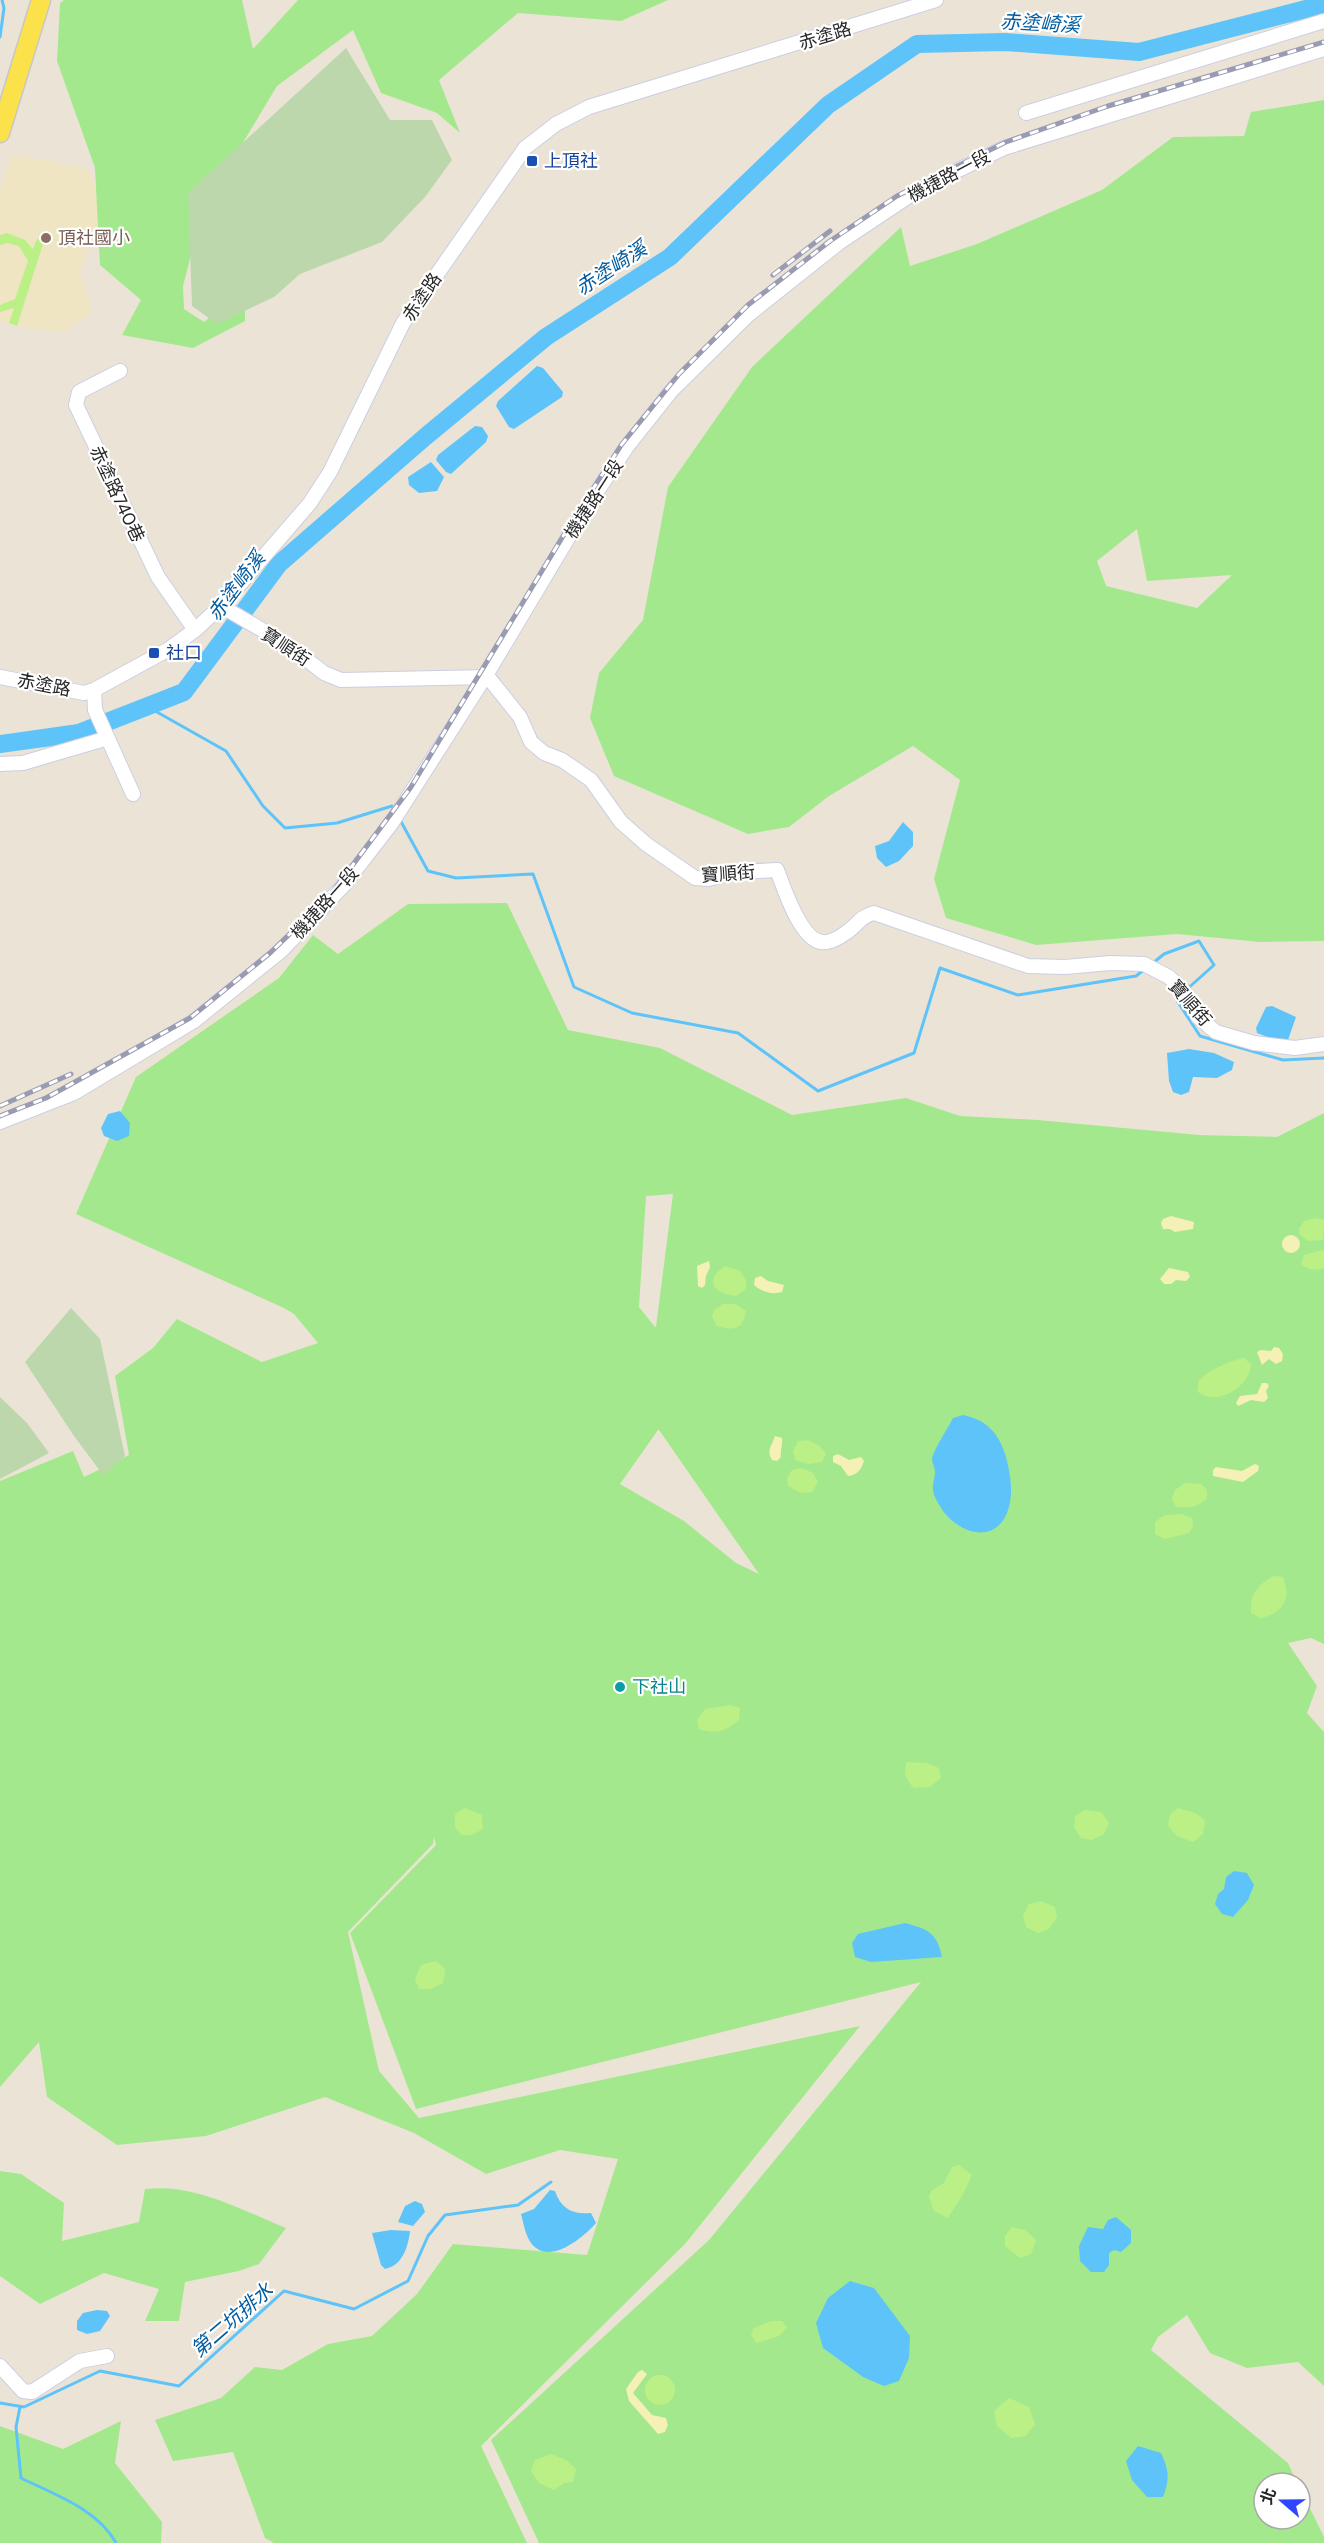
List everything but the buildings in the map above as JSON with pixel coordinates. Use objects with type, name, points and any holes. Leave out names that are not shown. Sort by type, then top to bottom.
[{"type":"main road","points":[[0,133],[41,0]]},
{"type":"street","name":"赤塗路","points":[[0,677],[84,693],[94,690],[169,649],[226,608],[310,503],[330,472],[403,323],[525,148],[556,124],[589,107],[936,0]]},
{"type":"street","points":[[1026,113],[1324,21]]},
{"type":"street","name":"機捷路一段","points":[[0,1122],[74,1094],[194,1021],[282,950],[343,886],[397,815],[485,676],[586,508],[626,448],[672,390],[748,315],[840,242],[921,188],[1004,148],[1324,49]]},
{"type":"street","name":"赤塗路740巷","points":[[120,371],[79,392],[76,405],[158,578],[195,630]]},
{"type":"street","name":"寶順街","points":[[226,608],[288,645],[324,673],[341,680],[488,677],[520,717],[531,742],[544,753],[562,760],[591,780],[621,822],[694,878],[708,879],[736,872],[777,870],[801,926],[813,939],[826,942],[846,933],[865,915],[874,913],[1028,966],[1144,964],[1169,977],[1188,996],[1198,1017],[1216,1032],[1254,1042],[1295,1048],[1324,1044]]},
{"type":"street","points":[[94,690],[95,710],[133,794]]},
{"type":"street","points":[[0,764],[23,763],[106,736]]},
{"type":"street","points":[[0,2366],[23,2391],[32,2392],[80,2361],[108,2356]]},
{"type":"shaded area","name":"頂社國小","points":[[12,155],[87,168],[104,205],[80,272],[92,312],[63,332],[29,329],[0,321],[0,190]]},
{"type":"green space","points":[[64,0],[242,0],[253,49],[298,0],[668,0],[621,21],[518,13],[439,80],[460,133],[437,113],[381,93],[353,30],[277,86],[203,209],[183,286],[184,309],[204,322],[245,289],[245,321],[193,348],[122,335],[141,300],[100,265],[95,168],[57,61],[60,3]]},
{"type":"green space","points":[[346,48],[390,120],[432,120],[452,160],[425,197],[382,242],[300,274],[274,297],[217,324],[192,306],[188,193]]},
{"type":"green space","points":[[1324,100],[1324,941],[1260,942],[1177,934],[1036,945],[946,918],[934,879],[960,780],[913,746],[829,796],[789,827],[748,834],[614,776],[590,718],[599,673],[643,620],[668,487],[752,367],[901,227],[910,266],[977,244],[1102,190],[1173,137],[1244,136],[1251,112]],"holes":[[[1137,529],[1147,581],[1232,575],[1197,608],[1106,586],[1097,561]]]},
{"type":"green space","points":[[7,233],[25,240],[33,249],[37,239],[44,241],[17,326],[9,323],[14,308],[0,312],[0,305],[15,299],[28,261],[19,246],[7,243],[0,245],[0,235]]},
{"type":"green space","points":[[507,903],[568,1030],[660,1048],[792,1115],[906,1098],[960,1116],[1038,1120],[1199,1135],[1277,1137],[1324,1113],[1324,1644],[1311,1638],[1288,1643],[1317,1686],[1307,1713],[1324,1732],[1324,2386],[1298,2362],[1247,2368],[1210,2353],[1187,2315],[1158,2337],[1151,2350],[1288,2463],[1292,2471],[1252,2471],[1252,2531],[1312,2531],[1312,2512],[1324,2537],[1324,2543],[539,2543],[491,2440],[709,2240],[921,1982],[416,2109],[350,1933],[436,1845],[434,1837],[433,1844],[348,1932],[379,2071],[419,2118],[860,2026],[685,2244],[481,2446],[527,2543],[274,2543],[265,2538],[233,2452],[173,2461],[155,2420],[221,2398],[255,2367],[282,2370],[328,2344],[372,2336],[417,2294],[453,2244],[587,2255],[618,2159],[560,2150],[486,2174],[414,2133],[325,2097],[206,2136],[117,2145],[47,2097],[39,2042],[0,2087],[0,1481],[73,1451],[84,1477],[129,1455],[115,1376],[153,1348],[177,1319],[262,1362],[318,1343],[294,1314],[284,1308],[76,1214],[136,1077],[279,978],[313,935],[338,954],[408,904]],"holes":[[[673,1194],[656,1327],[639,1307],[646,1196]],[[659,1430],[759,1574],[736,1563],[684,1521],[620,1484]]]},
{"type":"green space","points":[[1315,1218],[1324,1220],[1323,1240],[1308,1241],[1300,1235],[1299,1229],[1304,1221]]},
{"type":"green space","points":[[1324,1251],[1324,1268],[1306,1268],[1301,1264],[1304,1255]]},
{"type":"green space","points":[[725,1266],[740,1271],[747,1282],[745,1290],[736,1296],[722,1293],[714,1286],[714,1277]]},
{"type":"green space","points":[[723,1304],[735,1304],[746,1311],[745,1317],[736,1328],[717,1326],[712,1317],[714,1310]]},
{"type":"green space","points":[[71,1308],[100,1339],[125,1456],[103,1475],[25,1362]]},
{"type":"green space","points":[[1244,1358],[1251,1364],[1249,1372],[1245,1380],[1231,1392],[1213,1397],[1205,1396],[1197,1391],[1202,1377],[1227,1363]]},
{"type":"green space","points":[[0,1397],[27,1423],[49,1453],[0,1479]]},
{"type":"green space","points":[[808,1440],[820,1446],[826,1454],[822,1462],[809,1464],[795,1460],[793,1451],[798,1441]]},
{"type":"green space","points":[[802,1468],[813,1473],[818,1482],[812,1492],[801,1493],[788,1486],[787,1478],[792,1470]]},
{"type":"green space","points":[[1185,1483],[1201,1484],[1207,1490],[1207,1498],[1193,1507],[1176,1507],[1172,1499],[1175,1490]]},
{"type":"green space","points":[[1181,1514],[1192,1518],[1193,1527],[1189,1533],[1165,1539],[1155,1534],[1155,1522],[1165,1515]]},
{"type":"green space","points":[[1273,1576],[1283,1577],[1286,1585],[1286,1598],[1284,1604],[1275,1613],[1261,1618],[1251,1613],[1253,1595],[1263,1583]]},
{"type":"green space","points":[[730,1705],[740,1708],[739,1720],[734,1724],[716,1732],[699,1729],[697,1720],[705,1709]]},
{"type":"green space","points":[[907,1762],[927,1763],[939,1768],[941,1778],[930,1787],[914,1788],[906,1776]]},
{"type":"green space","points":[[465,1808],[482,1815],[483,1829],[472,1835],[461,1835],[455,1827],[455,1814]]},
{"type":"green space","points":[[1178,1808],[1195,1813],[1205,1820],[1203,1834],[1193,1842],[1177,1836],[1168,1826],[1170,1814]]},
{"type":"green space","points":[[1085,1810],[1101,1812],[1109,1823],[1104,1834],[1092,1840],[1081,1838],[1074,1827],[1075,1816]]},
{"type":"green space","points":[[1041,1901],[1055,1907],[1057,1917],[1049,1929],[1038,1933],[1026,1927],[1023,1916],[1029,1904]]},
{"type":"green space","points":[[436,1961],[445,1969],[443,1983],[431,1989],[419,1989],[415,1979],[421,1965]]},
{"type":"green space","points":[[959,2165],[972,2175],[948,2218],[934,2211],[929,2197],[931,2191],[944,2183],[952,2167]]},
{"type":"green space","points":[[0,2171],[21,2174],[64,2203],[62,2241],[139,2222],[145,2189],[163,2188],[200,2194],[286,2228],[259,2264],[239,2271],[185,2282],[179,2321],[145,2321],[159,2289],[104,2273],[40,2304],[0,2276]]},
{"type":"green space","points":[[1012,2227],[1025,2230],[1036,2240],[1031,2254],[1020,2258],[1005,2246],[1005,2236]]},
{"type":"green space","points":[[771,2321],[782,2321],[787,2327],[779,2336],[757,2343],[751,2335],[754,2328]]},
{"type":"green space","points":[[660,2375],[671,2379],[675,2390],[671,2401],[660,2405],[649,2401],[645,2390],[649,2379]]},
{"type":"green space","points":[[1009,2398],[1029,2407],[1035,2424],[1026,2436],[1011,2438],[997,2426],[994,2411]]},
{"type":"green space","points":[[121,2421],[115,2463],[162,2522],[161,2543],[0,2543],[0,2426],[63,2449]]},
{"type":"green space","points":[[551,2454],[566,2460],[576,2469],[573,2482],[564,2483],[554,2490],[539,2483],[531,2471],[535,2460]]},
{"type":"sand","points":[[1171,1216],[1194,1222],[1193,1229],[1175,1232],[1163,1229],[1161,1223],[1163,1219]]},
{"type":"sand","points":[[1287,1235],[1295,1235],[1300,1240],[1298,1251],[1287,1253],[1282,1248],[1282,1240]]},
{"type":"sand","points":[[709,1261],[710,1267],[702,1288],[698,1286],[697,1266]]},
{"type":"sand","points":[[1169,1268],[1188,1272],[1190,1277],[1186,1281],[1176,1280],[1171,1284],[1164,1284],[1160,1279]]},
{"type":"sand","points":[[761,1276],[768,1281],[784,1285],[782,1292],[771,1293],[754,1285],[755,1278]]},
{"type":"sand","points":[[1274,1347],[1279,1348],[1283,1354],[1282,1361],[1276,1364],[1269,1359],[1262,1365],[1257,1352],[1271,1351]]},
{"type":"sand","points":[[1262,1383],[1267,1383],[1269,1386],[1266,1391],[1268,1398],[1264,1402],[1251,1400],[1238,1406],[1236,1403],[1240,1396],[1257,1394]]},
{"type":"sand","points":[[775,1436],[782,1438],[781,1457],[777,1461],[772,1460],[770,1453]]},
{"type":"sand","points":[[838,1454],[849,1460],[861,1457],[864,1461],[862,1467],[858,1472],[848,1476],[841,1466],[833,1462],[833,1456]]},
{"type":"sand","points":[[1255,1464],[1259,1466],[1258,1471],[1243,1482],[1213,1476],[1213,1470],[1216,1467],[1242,1471]]},
{"type":"sand","points":[[642,2370],[647,2374],[633,2393],[652,2415],[666,2418],[668,2425],[665,2432],[658,2434],[629,2401],[626,2389]]},
{"type":"water","points":[[537,366],[543,368],[563,392],[562,397],[514,429],[509,427],[496,406],[498,401]]},
{"type":"water","points":[[475,426],[482,427],[488,436],[486,442],[451,474],[446,472],[436,460],[438,455]]},
{"type":"water","points":[[431,462],[444,477],[437,491],[419,493],[409,485],[408,477]]},
{"type":"water","points":[[903,822],[913,832],[913,846],[899,861],[886,867],[877,858],[875,846],[889,841]]},
{"type":"water","points":[[1272,1006],[1296,1017],[1288,1040],[1281,1042],[1257,1033],[1256,1028],[1266,1007]]},
{"type":"water","points":[[1189,1049],[1214,1053],[1234,1062],[1232,1070],[1217,1078],[1193,1077],[1189,1092],[1181,1095],[1173,1092],[1169,1081],[1167,1053]]},
{"type":"water","points":[[120,1111],[130,1123],[129,1136],[117,1141],[104,1136],[101,1128],[108,1114]]},
{"type":"water","points":[[963,1415],[979,1420],[996,1434],[1008,1464],[1010,1504],[1004,1519],[990,1531],[973,1532],[956,1524],[943,1511],[934,1493],[933,1455],[953,1418]]},
{"type":"water","points":[[1234,1871],[1247,1873],[1254,1885],[1248,1900],[1233,1917],[1222,1914],[1215,1904],[1218,1894],[1224,1889],[1226,1877]]},
{"type":"water","points":[[905,1923],[930,1933],[937,1942],[942,1957],[871,1962],[855,1957],[852,1943],[858,1934]]},
{"type":"water","points":[[550,2190],[555,2191],[568,2210],[591,2213],[596,2223],[569,2246],[551,2252],[543,2251],[533,2245],[526,2232],[521,2214],[534,2209]]},
{"type":"water","points":[[415,2201],[422,2204],[425,2212],[413,2226],[398,2222],[405,2206]]},
{"type":"water","points":[[1116,2217],[1131,2230],[1131,2243],[1121,2252],[1114,2250],[1109,2253],[1109,2265],[1104,2272],[1091,2272],[1080,2261],[1079,2246],[1088,2227],[1103,2229],[1108,2220]]},
{"type":"water","points":[[391,2230],[410,2231],[404,2254],[396,2264],[385,2269],[381,2265],[372,2233]]},
{"type":"water","points":[[850,2281],[874,2288],[910,2336],[909,2358],[899,2381],[884,2386],[863,2377],[823,2348],[816,2323],[828,2298]]},
{"type":"water","points":[[97,2310],[107,2311],[110,2316],[100,2331],[87,2334],[77,2330],[77,2321],[83,2313]]},
{"type":"water","points":[[1138,2446],[1161,2453],[1168,2475],[1163,2497],[1147,2497],[1132,2480],[1126,2461]]},
{"type":"waterway","points":[[0,37],[4,8],[2,0]]},
{"type":"waterway","name":"赤塗崎溪","points":[[0,744],[79,733],[184,692],[279,564],[425,437],[546,337],[670,257],[828,105],[917,44],[1005,42],[1139,52],[1306,9],[1324,7]]},
{"type":"waterway","points":[[148,707],[226,751],[263,806],[285,828],[337,823],[392,806],[394,810]]},
{"type":"waterway","points":[[399,818],[428,871],[456,878],[533,874],[574,987],[632,1013],[738,1033],[818,1091],[914,1053],[940,968],[1018,995],[1136,976],[1145,969]]},
{"type":"waterway","points":[[1153,963],[1164,954],[1199,941],[1214,965],[1186,990]]},
{"type":"waterway","points":[[1181,994],[1176,999],[1200,1036],[1283,1060],[1324,1058]]},
{"type":"waterway","name":"第二坑排水","points":[[0,2403],[24,2407],[100,2371],[179,2386],[284,2291],[354,2309],[408,2281],[428,2236],[445,2215],[518,2205],[551,2182]]},
{"type":"waterway","points":[[20,2407],[16,2427],[21,2478],[86,2512],[108,2531],[116,2543]]},
{"type":"railway","points":[[0,1116],[46,1098],[190,1018],[270,953],[331,894],[411,787],[571,523],[622,444],[679,374],[748,305],[830,241],[897,196],[1006,142],[1108,106],[1324,42]]},
{"type":"railway","points":[[773,275],[830,231]]},
{"type":"railway","points":[[0,1106],[71,1074]]},
{"type":"place","name":"上頂社","points":[[532,161]]},
{"type":"place","name":"頂社國小","points":[[46,238]]},
{"type":"place","name":"社口","points":[[154,653]]},
{"type":"place","name":"下社山","points":[[620,1687]]}]
